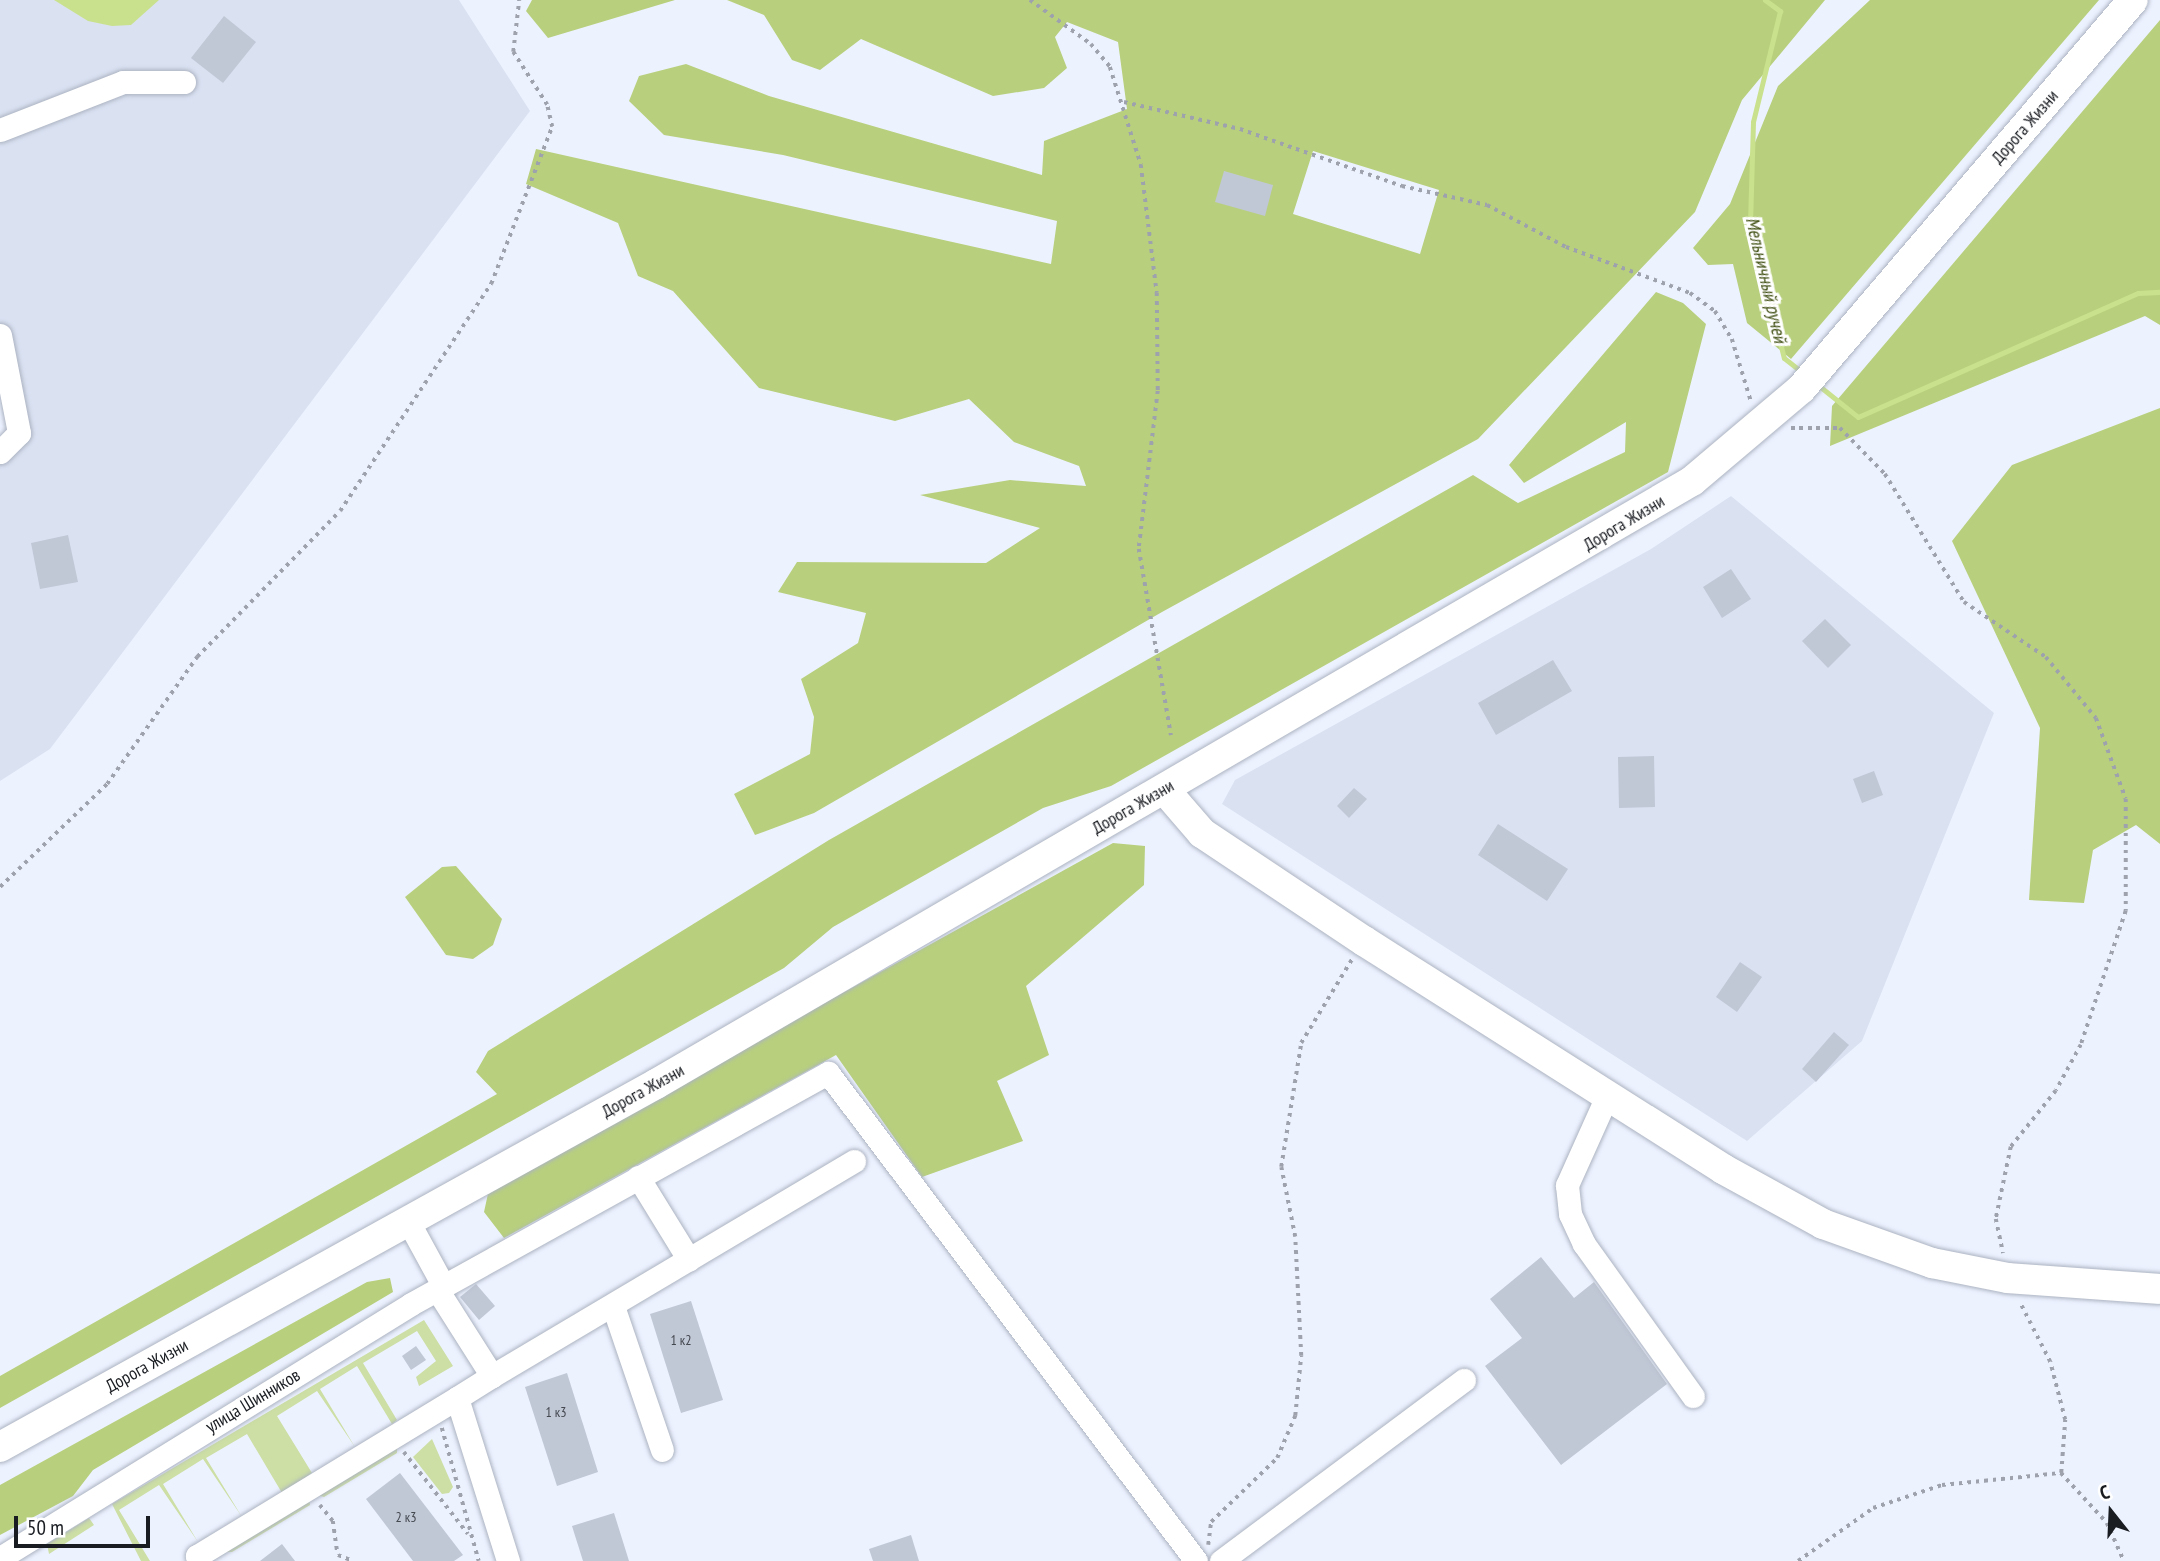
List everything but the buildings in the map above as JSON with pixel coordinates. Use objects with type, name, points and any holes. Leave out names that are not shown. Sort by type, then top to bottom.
[{"type":"main road","name":"Дорога Жизни","points":[[0,1447],[408,1221],[1636,518],[1759,428],[1801,388],[2133,0]]},
{"type":"main road","points":[[1164,789],[1202,834],[1607,1096],[1823,1224],[1932,1263],[2008,1278],[2160,1289]]},
{"type":"street","points":[[0,130],[123,82],[184,82]]},
{"type":"street","points":[[0,335],[19,433],[0,452]]},
{"type":"street","name":"улица Шинников","points":[[0,1558],[441,1289],[828,1073],[1208,1558]]},
{"type":"street","points":[[1607,1096],[1567,1185],[1570,1214],[1584,1244],[1693,1396]]},
{"type":"street","points":[[200,1561],[197,1556],[402,1449],[457,1398],[854,1161]]},
{"type":"street","points":[[638,1177],[689,1260]]},
{"type":"street","points":[[408,1221],[441,1289],[492,1376]]},
{"type":"street","points":[[613,1306],[662,1450]]},
{"type":"street","points":[[1208,1558],[1464,1380]]},
{"type":"street","points":[[457,1398],[508,1561]]},
{"type":"path","points":[[0,887],[107,784],[197,657],[340,511],[491,284],[552,127],[547,105],[513,52],[519,0]]},
{"type":"path","points":[[1030,0],[1091,44],[1110,67],[1124,102],[1141,165],[1157,293],[1158,391],[1139,549],[1171,735]]},
{"type":"path","points":[[1124,102],[1240,129],[1402,187],[1487,205],[1566,247],[1690,293],[1715,312],[1732,339],[1759,428],[1840,428],[1885,474],[1964,601],[2046,657],[2096,718],[2126,799],[2122,923],[2081,1045],[2056,1091],[2011,1147],[1996,1219],[2008,1278],[2050,1362],[2065,1420],[2062,1473],[2107,1523],[2124,1561]]},
{"type":"path","points":[[1208,1558],[1211,1522],[1277,1458],[1295,1416],[1301,1356],[1295,1237],[1281,1167],[1301,1043],[1364,940]]},
{"type":"path","points":[[433,1434],[442,1428],[478,1561]]},
{"type":"path","points":[[402,1449],[470,1536]]},
{"type":"path","points":[[1798,1561],[1872,1508],[1942,1485],[2062,1473]]},
{"type":"path","points":[[308,1511],[330,1498]]},
{"type":"path","points":[[319,1505],[333,1521],[338,1555],[353,1561]]},
{"type":"shaded area","points":[[0,0],[459,0],[530,111],[50,749],[0,781],[0,440],[12,428],[0,376]]},
{"type":"shaded area","points":[[54,0],[159,0],[131,25],[112,26],[88,21]]},
{"type":"shaded area","points":[[532,0],[675,0],[548,38],[526,11]]},
{"type":"shaded area","points":[[727,0],[1825,0],[1742,100],[1695,212],[1478,439],[1162,612],[814,813],[755,835],[734,794],[810,754],[814,717],[801,679],[858,643],[866,613],[778,592],[797,562],[986,563],[1040,528],[920,495],[1010,480],[1086,486],[1079,466],[1014,442],[969,399],[895,421],[759,388],[673,291],[638,276],[618,223],[526,184],[536,149],[1051,264],[1057,221],[783,155],[664,135],[629,101],[639,76],[686,64],[769,96],[1042,175],[1044,141],[1127,109],[1118,42],[1067,22],[1055,37],[1067,68],[1044,88],[993,96],[861,39],[820,70],[792,60],[764,15]],"holes":[[[1313,151],[1439,190],[1420,254],[1293,214]]]},
{"type":"shaded area","points":[[1870,0],[2099,0],[1791,359],[1747,323],[1733,264],[1708,265],[1693,248],[1730,204],[1778,86]]},
{"type":"shaded area","points":[[2160,20],[2160,325],[2145,316],[1830,446],[1832,406]]},
{"type":"shaded area","points":[[1656,292],[1683,303],[1706,324],[1668,472],[1111,786],[1043,808],[833,927],[784,968],[0,1408],[0,1376],[497,1094],[476,1072],[488,1051],[829,840],[1473,475],[1518,503],[1625,452],[1626,422],[1524,483],[1509,465]]},
{"type":"shaded area","points":[[2160,408],[2160,844],[2136,825],[2093,850],[2084,903],[2029,900],[2040,728],[1952,541],[2012,465]]},
{"type":"shaded area","points":[[1731,496],[1994,713],[1862,1041],[1747,1141],[1222,804],[1235,780],[1651,549]]},
{"type":"shaded area","points":[[1113,843],[1145,846],[1144,885],[1026,986],[1049,1055],[997,1081],[1023,1141],[922,1177],[836,1055],[504,1238],[484,1212],[489,1189]]},
{"type":"shaded area","points":[[456,866],[502,919],[493,945],[473,959],[446,955],[405,897],[442,867]]},
{"type":"shaded area","points":[[390,1278],[393,1292],[93,1470],[73,1496],[0,1535],[0,1485],[367,1282]]},
{"type":"shaded area","points":[[424,1320],[453,1366],[419,1386],[416,1377],[436,1361],[417,1331],[363,1363],[397,1420],[392,1424],[357,1366],[320,1389],[355,1447],[317,1391],[277,1416],[312,1473],[282,1493],[247,1434],[206,1458],[242,1517],[203,1459],[163,1484],[198,1542],[159,1485],[119,1510],[150,1561],[141,1561],[112,1504]]},
{"type":"shaded area","points":[[432,1439],[453,1487],[449,1493],[442,1494],[413,1457]]},
{"type":"shaded area","points":[[397,1446],[397,1453],[324,1497],[317,1495]]},
{"type":"shaded area","points":[[309,1499],[310,1505],[232,1552],[221,1552]]},
{"type":"shaded area","points":[[89,1518],[94,1525],[49,1554],[47,1544]]},
{"type":"waterway","name":"Мельничный ручей","points":[[1765,0],[1780,11],[1753,122],[1750,224],[1784,358],[1802,372]]},
{"type":"waterway","name":"Мельничный ручей","points":[[1818,385],[1858,417],[2138,293],[2160,292]]}]
